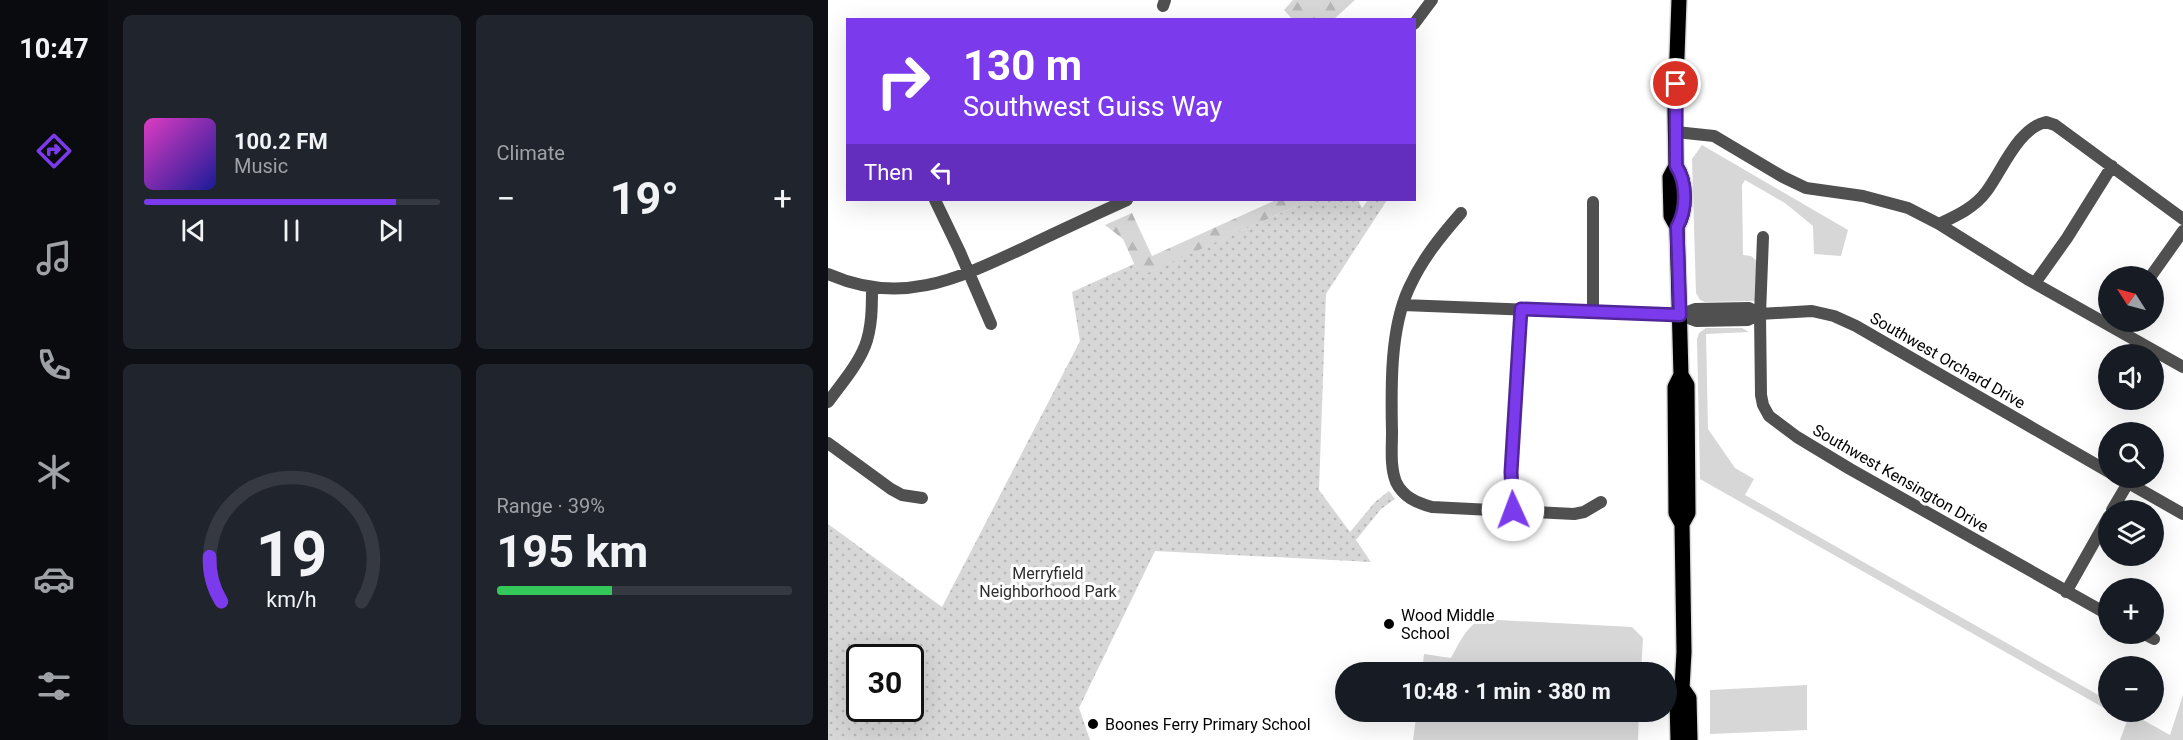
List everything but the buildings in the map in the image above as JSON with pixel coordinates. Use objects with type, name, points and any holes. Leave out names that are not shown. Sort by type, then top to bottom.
[{"type":"main road","points":[[1678,740],[1677,699],[1682,688],[1684,615],[1682,524],[1688,513],[1687,385],[1681,375],[1677,227],[1671,216],[1670,177],[1676,166],[1679,0]]},
{"type":"main road","points":[[1682,688],[1689,698],[1690,740]]},
{"type":"street","points":[[1416,21],[1431,0]]},
{"type":"street","points":[[1939,224],[1958,215],[1985,193],[2024,135],[2037,124],[2046,122],[2055,125],[2183,219]]},
{"type":"street","points":[[1676,132],[1714,136],[1806,188],[1884,201],[1908,208],[1939,224],[2035,283],[2098,315]]},
{"type":"street","points":[[2035,283],[2067,238],[2112,166]]},
{"type":"street","points":[[935,201],[991,324]]},
{"type":"street","points":[[828,274],[846,282],[872,288],[909,288],[933,285],[969,273],[1125,201]]},
{"type":"street","points":[[1593,202],[1593,313]]},
{"type":"street","points":[[1461,213],[1443,233],[1421,264],[1408,289],[1403,305],[1393,365],[1392,413],[1393,472],[1400,489],[1411,500],[1432,507],[1574,514],[1584,512],[1601,502]]},
{"type":"street","points":[[2158,266],[2183,231]]},
{"type":"street","name":"Southwest Kensington Drive","points":[[1763,237],[1761,395],[1769,416],[1850,469],[2098,609]]},
{"type":"street","points":[[828,402],[866,345],[871,317],[872,288]]},
{"type":"street","name":"Southwest Orchard Drive","points":[[1403,305],[1680,315],[1695,309],[1749,308],[1761,314],[1812,311],[1834,316],[1856,326],[2098,466]]},
{"type":"street","points":[[1513,510],[1511,472],[1521,309]]},
{"type":"street","points":[[2128,332],[2183,367]]},
{"type":"street","points":[[828,443],[891,489],[902,495],[922,498]]},
{"type":"street","points":[[2137,488],[2183,514]]},
{"type":"street","points":[[2066,592],[2098,535]]},
{"type":"green space","points":[[1293,0],[1355,0],[1335,18],[1291,18],[1284,10]]},
{"type":"green space","points":[[1702,145],[1848,230],[1841,256],[1814,254],[1813,226],[1785,203],[1745,180],[1742,185],[1743,255],[1751,256],[1757,261],[1758,301],[1705,302],[1700,300],[1696,293],[1692,159]]},
{"type":"green space","points":[[1274,201],[1308,201],[1140,277],[1123,239],[1105,225],[1132,213],[1152,256]]},
{"type":"green space","name":"Merryfield Neighborhood Park","points":[[1308,201],[1358,201],[1362,208],[1367,201],[1386,201],[1326,294],[1319,490],[1350,532],[1375,502],[1389,491],[1395,499],[1381,509],[1356,540],[1371,562],[1155,551],[1079,708],[1090,740],[828,740],[828,524],[942,607],[1080,341],[1072,292],[1134,264],[1141,276]]},
{"type":"green space","points":[[1706,328],[1742,328],[1749,332],[1706,334],[1708,429],[1735,468],[1754,479],[1745,495],[2098,695],[2098,705],[1700,479],[1697,339],[1699,333]]},
{"type":"green space","points":[[1480,619],[1632,627],[1643,638],[1642,662],[1423,662],[1424,654],[1451,658],[1466,632]]},
{"type":"green space","points":[[1807,685],[1807,730],[1710,734],[1710,690]]},
{"type":"green space","points":[[2183,695],[2183,740],[2120,740],[2127,722],[2147,722],[2170,735]]},
{"type":"green space","points":[[1415,722],[1639,722],[1638,740],[1413,740]]},
{"type":"place","name":"Wood Middle School","points":[[1389,624]]},
{"type":"place","name":"Boones Ferry Primary School","points":[[1093,724]]},
{"type":"route","points":[[1513,510],[1511,472],[1521,309],[1680,315],[1677,227],[1683,217],[1683,176],[1676,166],[1676,84]]}]
